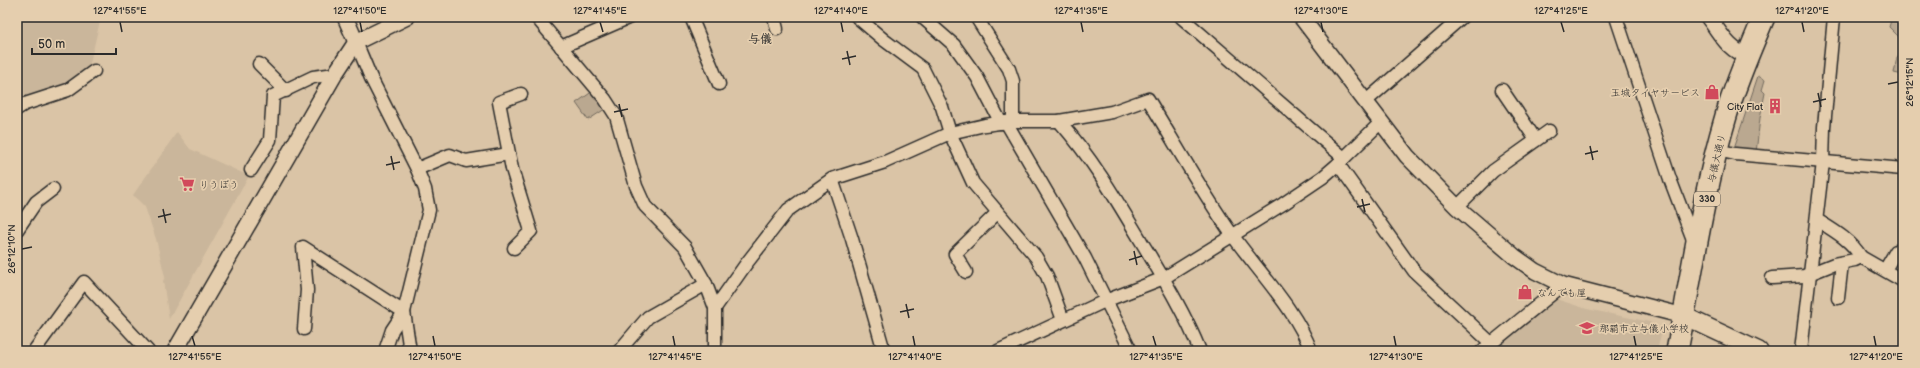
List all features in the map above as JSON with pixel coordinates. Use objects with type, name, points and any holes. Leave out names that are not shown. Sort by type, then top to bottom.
[{"type":"highway","name":"与儀大通り","points":[[1677,351],[1696,247],[1717,150],[1732,98],[1764,17]]},
{"type":"main road","points":[[1684,316],[1759,351]]},
{"type":"street","points":[[346,17],[371,78],[417,169],[425,189],[429,210],[404,312],[392,330],[385,351]]},
{"type":"street","points":[[176,351],[335,74],[356,42],[407,17]]},
{"type":"street","points":[[536,17],[611,107],[619,122],[636,186],[645,206],[685,247],[706,284],[715,308],[715,351]]},
{"type":"street","points":[[560,47],[630,17]]},
{"type":"street","points":[[691,17],[719,84]]},
{"type":"street","points":[[774,17],[777,29]]},
{"type":"street","points":[[857,17],[884,40],[923,69],[942,107],[950,133],[973,183],[1036,257],[1047,276],[1063,320]]},
{"type":"street","points":[[922,17],[954,45],[1007,122],[1085,258],[1131,351]]},
{"type":"street","points":[[976,17],[1009,69],[1013,81],[1007,122]]},
{"type":"street","points":[[1181,17],[1341,161],[1414,271],[1491,343]]},
{"type":"street","points":[[1301,17],[1380,123],[1407,156],[1457,207],[1526,265],[1563,285],[1684,316]]},
{"type":"street","points":[[1365,102],[1462,17]]},
{"type":"street","points":[[1616,17],[1670,179],[1696,247]]},
{"type":"street","points":[[1708,17],[1731,48],[1748,56]]},
{"type":"street","points":[[1801,351],[1812,272],[1823,162],[1824,127],[1834,17]]},
{"type":"street","points":[[259,64],[286,91]]},
{"type":"street","points":[[17,109],[25,104],[68,90],[94,71]]},
{"type":"street","points":[[251,170],[270,140],[273,96],[313,77],[335,74]]},
{"type":"street","points":[[1502,90],[1536,140]]},
{"type":"street","points":[[514,248],[531,231],[509,154],[499,102],[521,94]]},
{"type":"street","points":[[715,308],[746,264],[788,210],[832,179],[885,162],[950,133],[1007,122],[1059,121],[1112,112],[1148,99],[1206,196],[1232,235],[1292,314],[1305,335],[1311,351]]},
{"type":"street","points":[[1059,121],[1078,142],[1112,191],[1164,278],[1200,351]]},
{"type":"street","points":[[998,351],[1105,301],[1164,278],[1289,200],[1341,161],[1380,123]]},
{"type":"street","points":[[1457,207],[1493,171],[1549,131]]},
{"type":"street","points":[[1717,150],[1903,169]]},
{"type":"street","points":[[417,169],[450,155],[466,161],[509,154]]},
{"type":"street","points":[[832,179],[852,239],[884,351]]},
{"type":"street","points":[[17,230],[36,202],[53,189]]},
{"type":"street","points":[[966,272],[955,254],[997,213]]},
{"type":"street","points":[[1817,220],[1842,236],[1857,249],[1861,257],[1903,280]]},
{"type":"street","points":[[304,329],[307,290],[303,247],[404,312],[410,351]]},
{"type":"street","points":[[1884,270],[1896,251],[1903,254]]},
{"type":"street","points":[[1772,278],[1804,276],[1812,272],[1861,257]]},
{"type":"street","points":[[1838,298],[1842,263]]},
{"type":"street","points":[[34,351],[84,282],[148,351]]},
{"type":"street","points":[[620,351],[648,317],[706,284]]},
{"type":"street","points":[[1482,351],[1563,285]]},
{"type":"shaded area","points":[[17,17],[101,17],[88,71],[59,90],[17,105]]},
{"type":"shaded area","points":[[1892,17],[1903,17],[1903,41],[1889,27]]},
{"type":"shaded area","points":[[1903,50],[1903,75],[1894,73],[1897,57]]},
{"type":"shaded area","points":[[1758,76],[1765,80],[1762,90],[1765,93],[1760,118],[1756,153],[1733,151]]},
{"type":"shaded area","points":[[593,91],[605,109],[588,120],[576,103]]},
{"type":"shaded area","points":[[177,132],[190,149],[249,176],[169,319],[163,281],[165,277],[156,239],[145,207],[133,195]]},
{"type":"shaded area","name":"那覇市立与儀小学校","points":[[1553,298],[1587,309],[1650,322],[1661,334],[1657,351],[1499,351],[1498,346]]},
{"type":"place","name":"玉城タイヤサービス","points":[[1712,92]]},
{"type":"place","name":"City Flat","points":[[1775,106]]},
{"type":"place","name":"りうぼう","points":[[187,184]]},
{"type":"place","name":"なんでも屋","points":[[1525,292]]},
{"type":"place","name":"那覇市立与儀小学校","points":[[1587,328]]},
{"type":"district","name":"与儀","points":[[760,39]]}]
